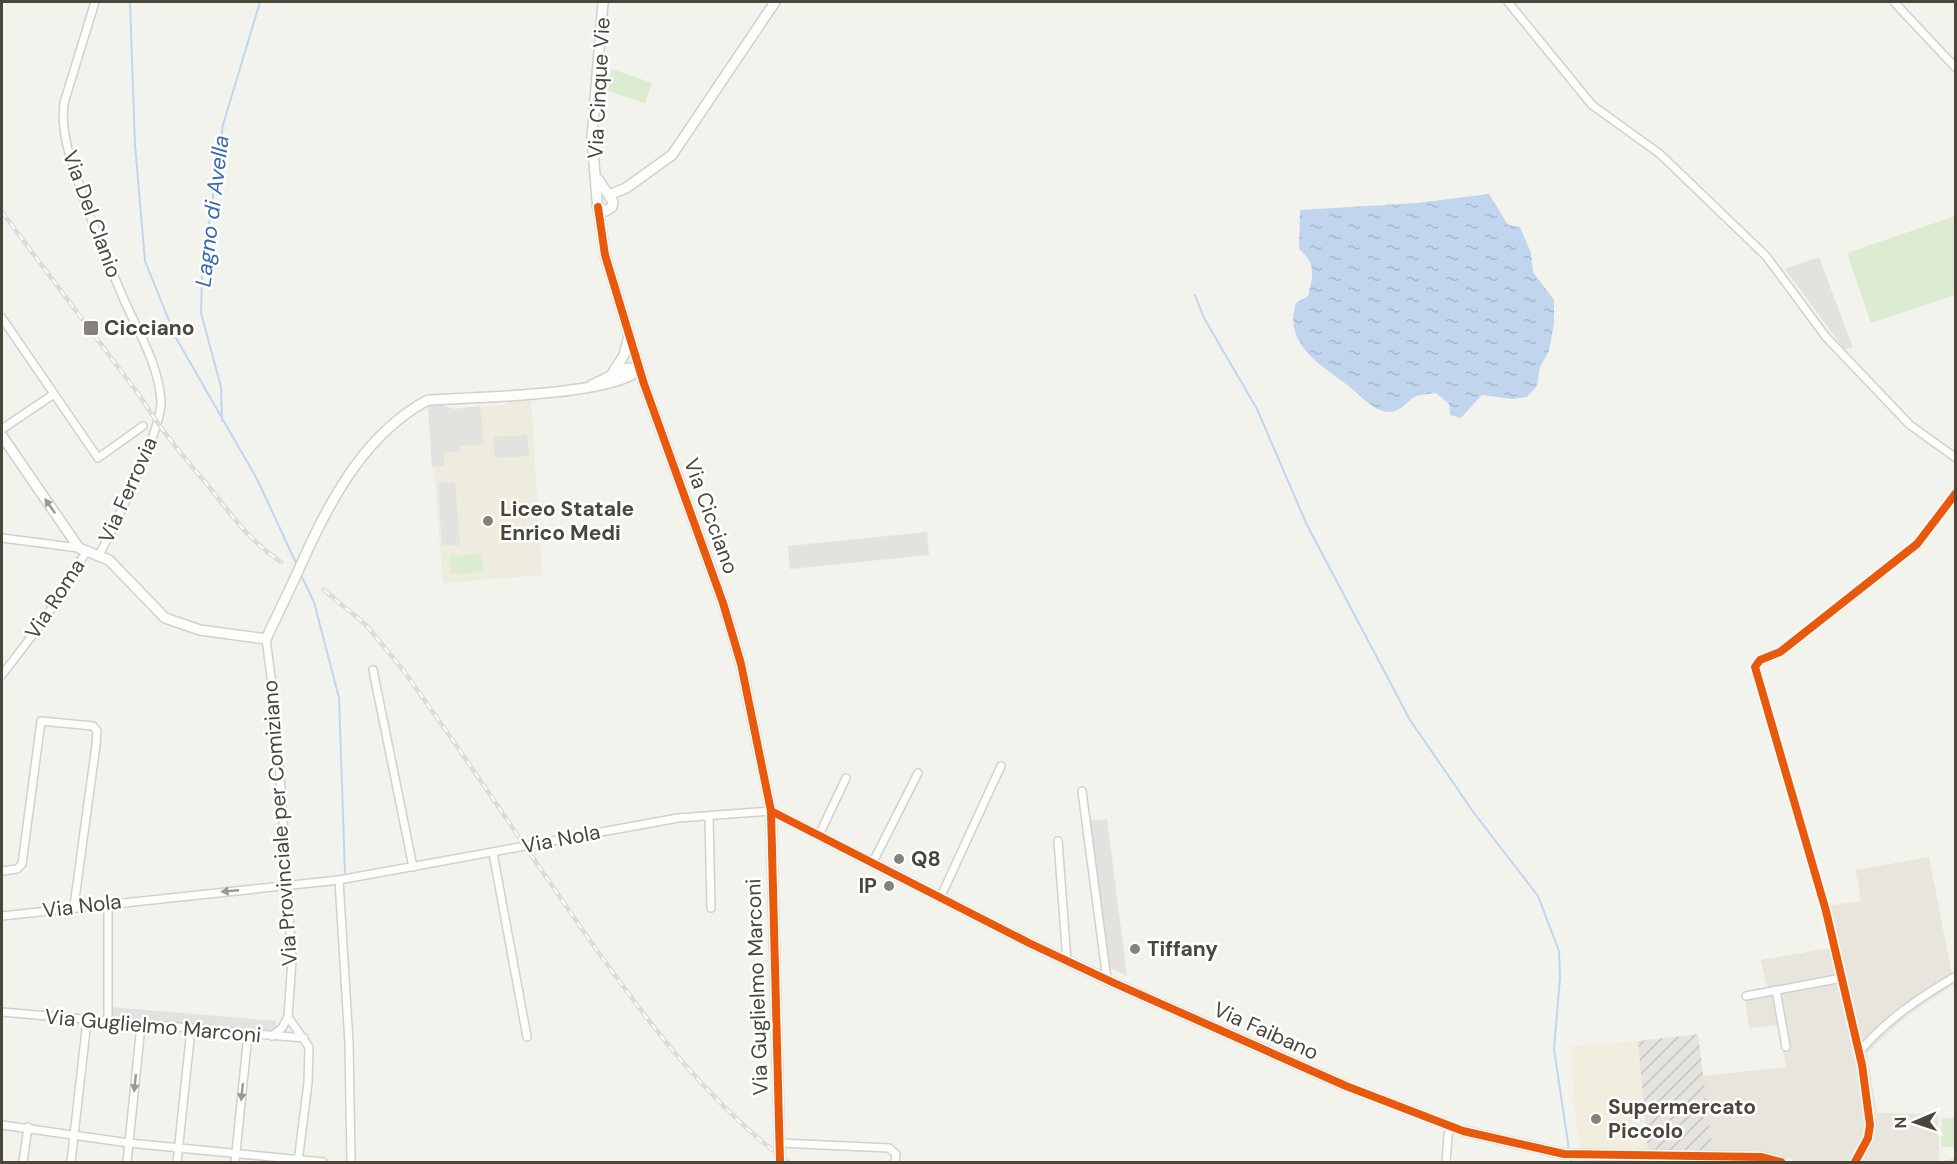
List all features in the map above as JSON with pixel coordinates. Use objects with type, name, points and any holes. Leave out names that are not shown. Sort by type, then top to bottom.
[{"type":"street","name":"Via Del Clanio","points":[[95,2],[64,103],[62,117],[67,147],[90,215],[153,366],[161,400],[157,423]]},
{"type":"street","name":"Via Cinque Vie","points":[[598,203],[592,136],[603,2]]},
{"type":"street","points":[[610,201],[598,203],[604,211],[610,201],[672,155],[775,2]]},
{"type":"street","points":[[1508,2],[1592,105],[1660,154],[1750,240],[1766,256],[1834,345],[1910,425],[1956,458]]},
{"type":"street","points":[[1894,2],[1956,68]]},
{"type":"street","name":"Via Cinque Vie","points":[[596,175],[610,201]]},
{"type":"street","name":"Via Cicciano","points":[[602,237],[610,201]]},
{"type":"street","name":"Via Cicciano","points":[[598,203],[610,274],[630,332],[639,369],[723,603],[741,664],[771,811]]},
{"type":"street","points":[[2,318],[98,458],[143,426]]},
{"type":"street","points":[[610,375],[624,355],[630,332]]},
{"type":"street","points":[[585,388],[627,368],[639,369]]},
{"type":"street","points":[[2,538],[82,550],[98,556],[116,567],[165,618],[200,630],[266,639],[326,509],[369,448],[409,410],[428,400],[585,388],[619,381],[632,376],[639,369]]},
{"type":"street","points":[[619,381],[644,384]]},
{"type":"street","points":[[2,429],[54,394]]},
{"type":"street","name":"Via Ferrovia","points":[[98,556],[119,514],[157,423]]},
{"type":"street","points":[[2,436],[82,550]]},
{"type":"street","points":[[1855,1162],[1868,1138],[1870,1105],[1826,911],[1755,667],[1760,660],[1780,652],[1917,544],[1956,493]]},
{"type":"street","name":"Via Roma","points":[[2,675],[44,620],[82,550]]},
{"type":"street","name":"Via Provinciale per Comiziano","points":[[266,639],[276,714],[288,886],[292,960],[288,1017]]},
{"type":"street","points":[[373,670],[413,867]]},
{"type":"street","points":[[2,871],[17,869],[22,864],[41,721],[93,726],[97,731],[96,745],[74,906]]},
{"type":"street","points":[[941,896],[1000,766]]},
{"type":"street","points":[[873,862],[918,772]]},
{"type":"street","points":[[819,835],[846,778]]},
{"type":"street","points":[[1082,791],[1107,980]]},
{"type":"street","name":"Via Nola","points":[[2,916],[74,906],[353,878],[631,826],[771,811]]},
{"type":"street","name":"Via Faibano","points":[[771,811],[1107,980],[1346,1086],[1452,1126],[1564,1154],[1761,1157],[1781,1162]]},
{"type":"street","name":"Via Guglielmo Marconi","points":[[771,811],[780,1162]]},
{"type":"street","points":[[709,816],[711,908]]},
{"type":"street","points":[[1058,841],[1067,961]]},
{"type":"street","points":[[493,853],[527,1037]]},
{"type":"street","points":[[341,879],[350,1043],[351,1162]]},
{"type":"street","points":[[108,903],[108,1023]]},
{"type":"street","points":[[1859,1052],[1880,1028],[1903,1009],[1956,976]]},
{"type":"street","points":[[1746,996],[1842,978]]},
{"type":"street","points":[[1776,990],[1786,1047]]},
{"type":"street","name":"Via Guglielmo Marconi","points":[[2,1012],[108,1023],[304,1038]]},
{"type":"street","points":[[272,1036],[282,1028],[288,1017],[309,1047],[308,1083],[299,1161]]},
{"type":"street","points":[[70,1162],[87,1021]]},
{"type":"street","points":[[127,1162],[141,1025]]},
{"type":"street","points":[[177,1162],[191,1029]]},
{"type":"street","points":[[235,1162],[248,1034]]},
{"type":"street","points":[[2,1125],[129,1143],[179,1146],[323,1162]]},
{"type":"street","points":[[1446,1162],[1447,1144],[1452,1126]]},
{"type":"street","points":[[23,1162],[28,1127]]},
{"type":"street","points":[[780,1143],[889,1148],[896,1154],[895,1162]]},
{"type":"shaded area","points":[[1819,257],[1853,348],[1844,349],[1785,269]]},
{"type":"shaded area","name":"Liceo Statale Enrico Medi","points":[[531,397],[542,575],[443,583],[428,406],[455,409],[503,405],[516,398]]},
{"type":"shaded area","points":[[441,405],[455,409],[480,406],[484,444],[459,446],[459,452],[444,453],[444,466],[432,467],[428,406]]},
{"type":"shaded area","points":[[527,435],[529,456],[495,458],[493,437]]},
{"type":"shaded area","points":[[455,482],[460,545],[442,546],[438,483]]},
{"type":"shaded area","points":[[927,532],[929,555],[790,569],[788,546]]},
{"type":"shaded area","points":[[1107,819],[1127,976],[1110,968],[1090,821]]},
{"type":"shaded area","points":[[1929,857],[1954,985],[1909,1014],[1867,1053],[1877,1113],[1938,1114],[1939,1162],[1796,1162],[1792,1159],[1757,1152],[1713,1151],[1703,1076],[1786,1067],[1779,1025],[1749,1028],[1744,992],[1767,988],[1761,960],[1830,948],[1820,907],[1861,901],[1856,870]]},
{"type":"shaded area","points":[[110,1007],[276,1021],[275,1032],[110,1021]]},
{"type":"shaded area","points":[[1698,1034],[1713,1151],[1648,1152],[1638,1041]]},
{"type":"shaded area","points":[[1638,1041],[1648,1152],[1581,1151],[1573,1099],[1572,1046]]},
{"type":"shaded area","points":[[1955,1158],[1955,1162],[1939,1162]]},
{"type":"green space","points":[[612,69],[652,83],[645,103],[605,90]]},
{"type":"green space","points":[[1955,216],[1955,295],[1871,323],[1847,253]]},
{"type":"green space","points":[[481,554],[483,572],[451,574],[449,556]]},
{"type":"green space","points":[[1942,1118],[1955,1118],[1955,1147],[1941,1147]]},
{"type":"water","points":[[1489,194],[1508,225],[1520,227],[1531,253],[1533,272],[1554,300],[1554,323],[1549,351],[1540,367],[1537,386],[1527,397],[1512,399],[1482,395],[1461,418],[1450,415],[1449,404],[1436,393],[1417,396],[1402,408],[1394,411],[1380,410],[1369,404],[1318,363],[1300,343],[1295,331],[1293,318],[1296,303],[1308,296],[1312,276],[1309,260],[1299,249],[1300,210],[1417,203]]},
{"type":"waterway","points":[[130,2],[135,145],[145,261],[176,338],[257,479],[297,565]]},
{"type":"waterway","name":"Lagno di Avella","points":[[222,421],[221,387],[201,313],[202,275],[223,125],[260,2]]},
{"type":"waterway","points":[[1195,295],[1204,318],[1257,409],[1307,525],[1410,720],[1474,813],[1538,896],[1559,951],[1560,978],[1554,1049],[1569,1150]]},
{"type":"waterway","points":[[300,573],[314,602],[339,698],[345,873]]},
{"type":"waterway","points":[[1570,1156],[1571,1162]]},
{"type":"railway","points":[[2,212],[172,442],[240,526],[281,562]]},
{"type":"railway","points":[[324,590],[365,624],[400,666],[589,939],[656,1030],[705,1087],[759,1139],[788,1162]]},
{"type":"cycle path","points":[[598,207],[605,255],[644,384],[723,603],[741,664],[771,811],[780,1162]]},
{"type":"cycle path","points":[[1855,1162],[1868,1138],[1870,1125],[1862,1065],[1826,911],[1755,667],[1760,660],[1780,652],[1917,544],[1956,493]]},
{"type":"cycle path","points":[[771,811],[1029,943],[1114,983],[1346,1086],[1463,1131],[1564,1154],[1761,1157],[1781,1162]]},
{"type":"place","name":"Cicciano","points":[[91,328]]},
{"type":"place","name":"Liceo Statale Enrico Medi","points":[[488,521]]},
{"type":"place","name":"Q8","points":[[899,859]]},
{"type":"place","name":"IP","points":[[889,886]]},
{"type":"place","name":"Tiffany","points":[[1135,949]]},
{"type":"place","name":"Supermercato Piccolo","points":[[1596,1119]]}]
